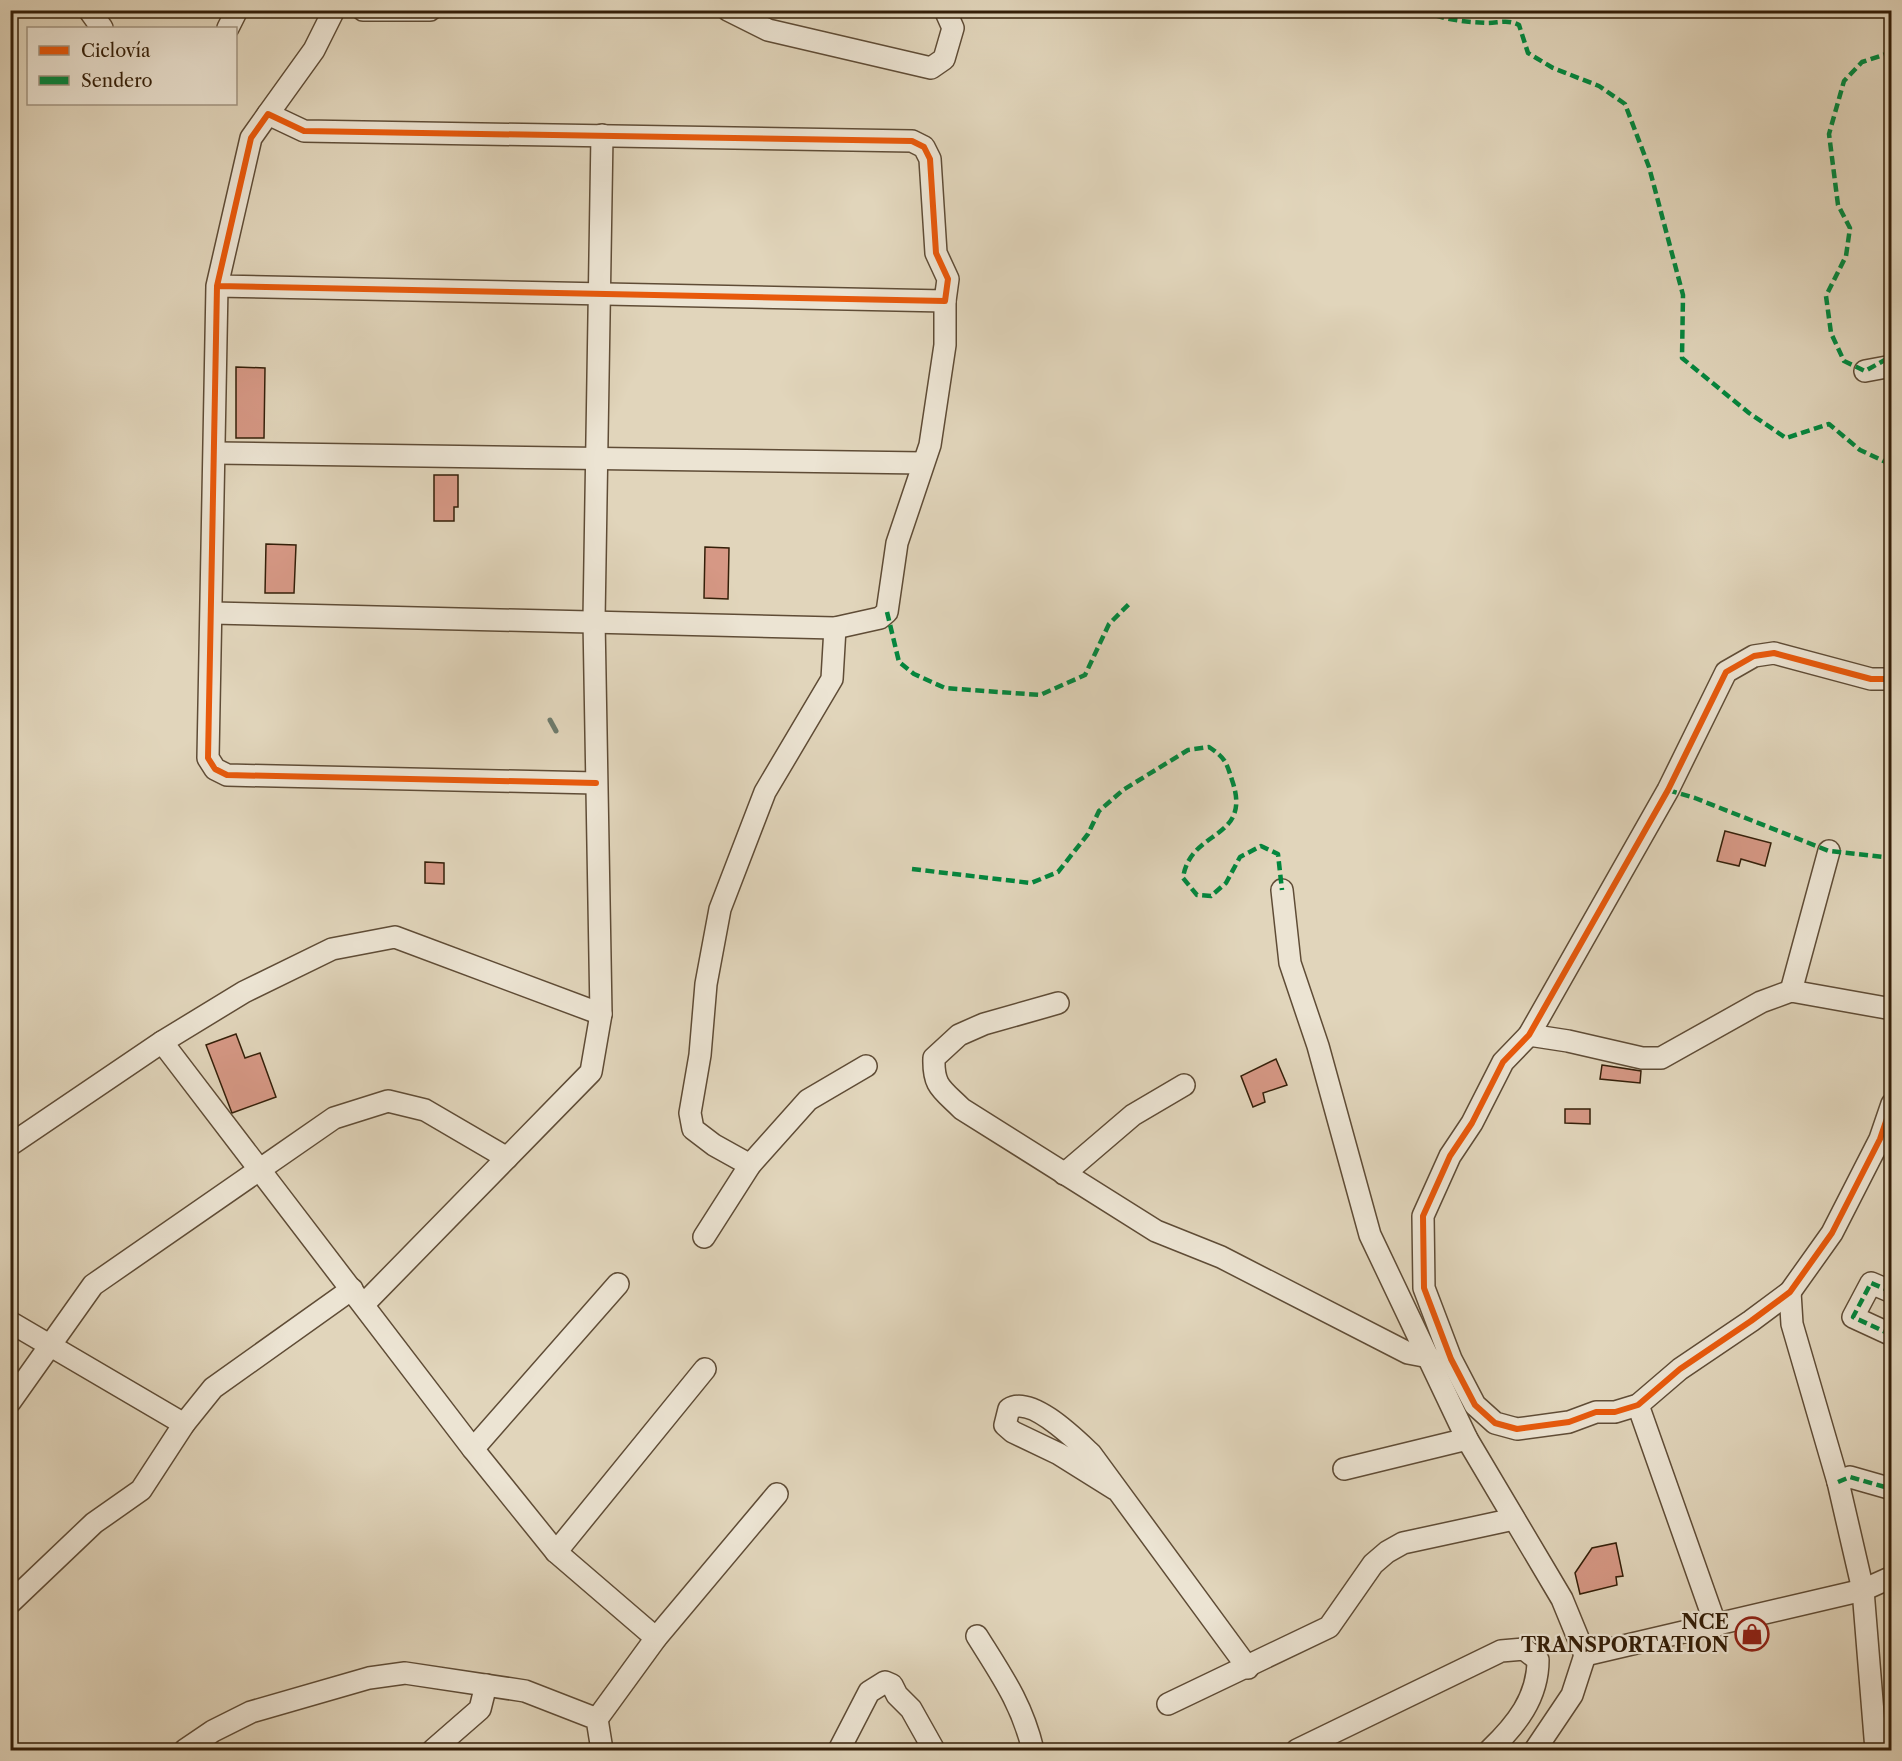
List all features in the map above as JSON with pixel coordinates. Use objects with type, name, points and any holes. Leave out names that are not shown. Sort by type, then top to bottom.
[{"type":"street","points":[[89,10],[101,27]]},
{"type":"street","points":[[228,27],[237,10]]},
{"type":"street","points":[[334,10],[314,50],[251,138],[217,286],[213,613],[208,758],[215,769],[227,775],[596,783]]},
{"type":"street","points":[[363,10],[430,10]]},
{"type":"street","points":[[728,10],[768,30],[931,68],[944,59],[953,28],[945,10]]},
{"type":"street","points":[[213,613],[594,620],[835,628],[880,618],[887,612],[897,543],[930,445],[943,365],[948,279],[936,254],[930,159],[924,147],[912,141],[304,131],[268,114]]},
{"type":"street","points":[[10,1603],[94,1522],[141,1490],[184,1424],[213,1388],[358,1296],[507,1158],[591,1072],[601,1014],[594,620],[602,135]]},
{"type":"street","points":[[217,286],[945,301]]},
{"type":"street","points":[[1865,371],[1892,366]]},
{"type":"street","points":[[215,453],[923,463]]},
{"type":"street","points":[[750,1165],[693,1130],[690,1113],[700,1055],[706,984],[720,909],[765,792],[832,679],[835,628]]},
{"type":"street","points":[[1892,679],[1871,679],[1774,653],[1754,656],[1726,672],[1668,790],[1529,1035],[1503,1062],[1472,1123],[1450,1156],[1423,1216],[1424,1288],[1451,1359],[1474,1405],[1495,1423],[1517,1429],[1569,1422],[1596,1412],[1614,1412],[1638,1405],[1680,1370],[1751,1322],[1790,1292],[1833,1233],[1880,1139],[1892,1104]]},
{"type":"street","points":[[1791,991],[1829,851]]},
{"type":"street","points":[[1282,890],[1290,963],[1318,1046],[1370,1235],[1467,1439],[1563,1599],[1585,1655],[1572,1695],[1535,1750]]},
{"type":"street","points":[[10,1145],[162,1042],[244,992],[332,949],[394,936],[601,1014]]},
{"type":"street","points":[[1529,1035],[1568,1041],[1642,1058],[1661,1058],[1696,1036],[1761,1002],[1791,991],[1892,1009]]},
{"type":"street","points":[[1058,1003],[984,1023],[959,1035],[934,1058],[934,1078],[962,1109],[1156,1231],[1221,1257],[1408,1353],[1429,1357]]},
{"type":"street","points":[[162,1042],[473,1449],[556,1552],[656,1638]]},
{"type":"street","points":[[704,1237],[750,1165],[808,1100],[866,1066]]},
{"type":"street","points":[[1064,1174],[1133,1115],[1184,1085]]},
{"type":"street","points":[[10,1402],[93,1285],[334,1118],[388,1101],[426,1110],[507,1158]]},
{"type":"street","points":[[1892,1292],[1871,1283],[1852,1317],[1892,1335]]},
{"type":"street","points":[[473,1449],[618,1284]]},
{"type":"street","points":[[1790,1292],[1792,1324],[1838,1482],[1863,1590],[1876,1750],[1892,1748]]},
{"type":"street","points":[[10,1322],[49,1347],[184,1424]]},
{"type":"street","points":[[556,1552],[705,1369]]},
{"type":"street","points":[[1115,1489],[1059,1454],[1013,1432],[1005,1425],[1009,1409],[1016,1405],[1025,1406],[1068,1433],[1091,1454],[1248,1668]]},
{"type":"street","points":[[1638,1405],[1716,1626]]},
{"type":"street","points":[[1344,1469],[1467,1439]]},
{"type":"street","points":[[1838,1482],[1850,1477],[1892,1489]]},
{"type":"street","points":[[602,1750],[597,1719],[656,1638],[777,1494]]},
{"type":"street","points":[[1168,1704],[1248,1668],[1329,1627],[1359,1580],[1387,1552],[1403,1543],[1514,1519]]},
{"type":"street","points":[[1585,1655],[1863,1590],[1892,1577]]},
{"type":"street","points":[[977,1636],[1016,1698],[1026,1720],[1033,1750]]},
{"type":"street","points":[[1297,1750],[1501,1651],[1524,1648],[1538,1660],[1538,1681],[1528,1705],[1506,1735],[1490,1750]]},
{"type":"street","points":[[185,1750],[213,1731],[251,1712],[369,1678],[405,1673],[525,1691],[597,1719]]},
{"type":"street","points":[[838,1750],[869,1692],[885,1682],[892,1685],[897,1695],[911,1709],[934,1750]]},
{"type":"street","points":[[433,1750],[480,1709],[486,1685]]},
{"type":"building","points":[[236,367],[265,368],[264,438],[236,438]]},
{"type":"building","points":[[434,475],[458,475],[458,507],[454,507],[454,521],[434,521]]},
{"type":"building","points":[[266,544],[296,545],[294,593],[265,593]]},
{"type":"building","points":[[705,547],[729,548],[728,599],[704,598]]},
{"type":"building","points":[[1725,831],[1771,843],[1765,866],[1741,859],[1739,866],[1717,861]]},
{"type":"building","points":[[425,862],[444,863],[444,884],[425,883]]},
{"type":"building","points":[[236,1034],[245,1058],[260,1053],[276,1097],[232,1113],[206,1045]]},
{"type":"building","points":[[1276,1059],[1287,1085],[1263,1093],[1265,1102],[1253,1107],[1241,1076]]},
{"type":"building","points":[[1602,1065],[1641,1071],[1640,1083],[1600,1079]]},
{"type":"building","points":[[1565,1109],[1590,1109],[1590,1124],[1565,1123]]},
{"type":"building","points":[[1616,1543],[1623,1576],[1616,1577],[1617,1585],[1580,1594],[1575,1573],[1592,1548]]},
{"type":"waterway","points":[[550,720],[556,731]]},
{"type":"marked path","points":[[1423,10],[1454,20],[1515,23],[1519,25],[1528,53],[1553,68],[1599,86],[1625,104],[1649,167],[1683,295],[1682,358],[1749,413],[1786,438],[1829,424],[1860,450],[1892,465]]},
{"type":"marked path","points":[[1892,52],[1862,62],[1844,81],[1829,134],[1838,205],[1850,228],[1846,256],[1826,296],[1831,333],[1844,361],[1865,371],[1892,356]]},
{"type":"marked path","points":[[887,612],[899,662],[914,674],[945,688],[1040,695],[1085,675],[1109,624],[1131,602]]},
{"type":"marked path","points":[[912,869],[1031,883],[1058,872],[1088,834],[1099,811],[1123,790],[1188,750],[1209,747],[1222,757],[1228,768],[1236,800],[1234,814],[1228,825],[1197,850],[1188,862],[1183,878],[1197,895],[1211,896],[1226,883],[1240,857],[1261,846],[1278,854],[1282,890]]},
{"type":"marked path","points":[[1668,790],[1695,798],[1829,851],[1892,858]]},
{"type":"marked path","points":[[1892,1292],[1871,1283],[1853,1317],[1892,1335]]},
{"type":"marked path","points":[[1838,1482],[1850,1477],[1892,1489]]},
{"type":"cycle path","points":[[217,286],[945,301],[948,279],[936,253],[930,159],[924,147],[912,141],[304,131],[268,114],[251,138],[217,286],[208,758],[215,769],[227,775],[596,783]]},
{"type":"cycle path","points":[[1892,679],[1871,679],[1774,653],[1754,656],[1726,672],[1668,790],[1529,1035],[1503,1062],[1472,1123],[1450,1156],[1423,1216],[1424,1288],[1451,1359],[1475,1405],[1495,1423],[1517,1429],[1569,1422],[1596,1412],[1615,1412],[1638,1405],[1680,1369],[1790,1292],[1832,1233],[1880,1139],[1892,1104]]},
{"type":"place","name":"NCE TRANSPORTATION","points":[[1752,1634]]}]
